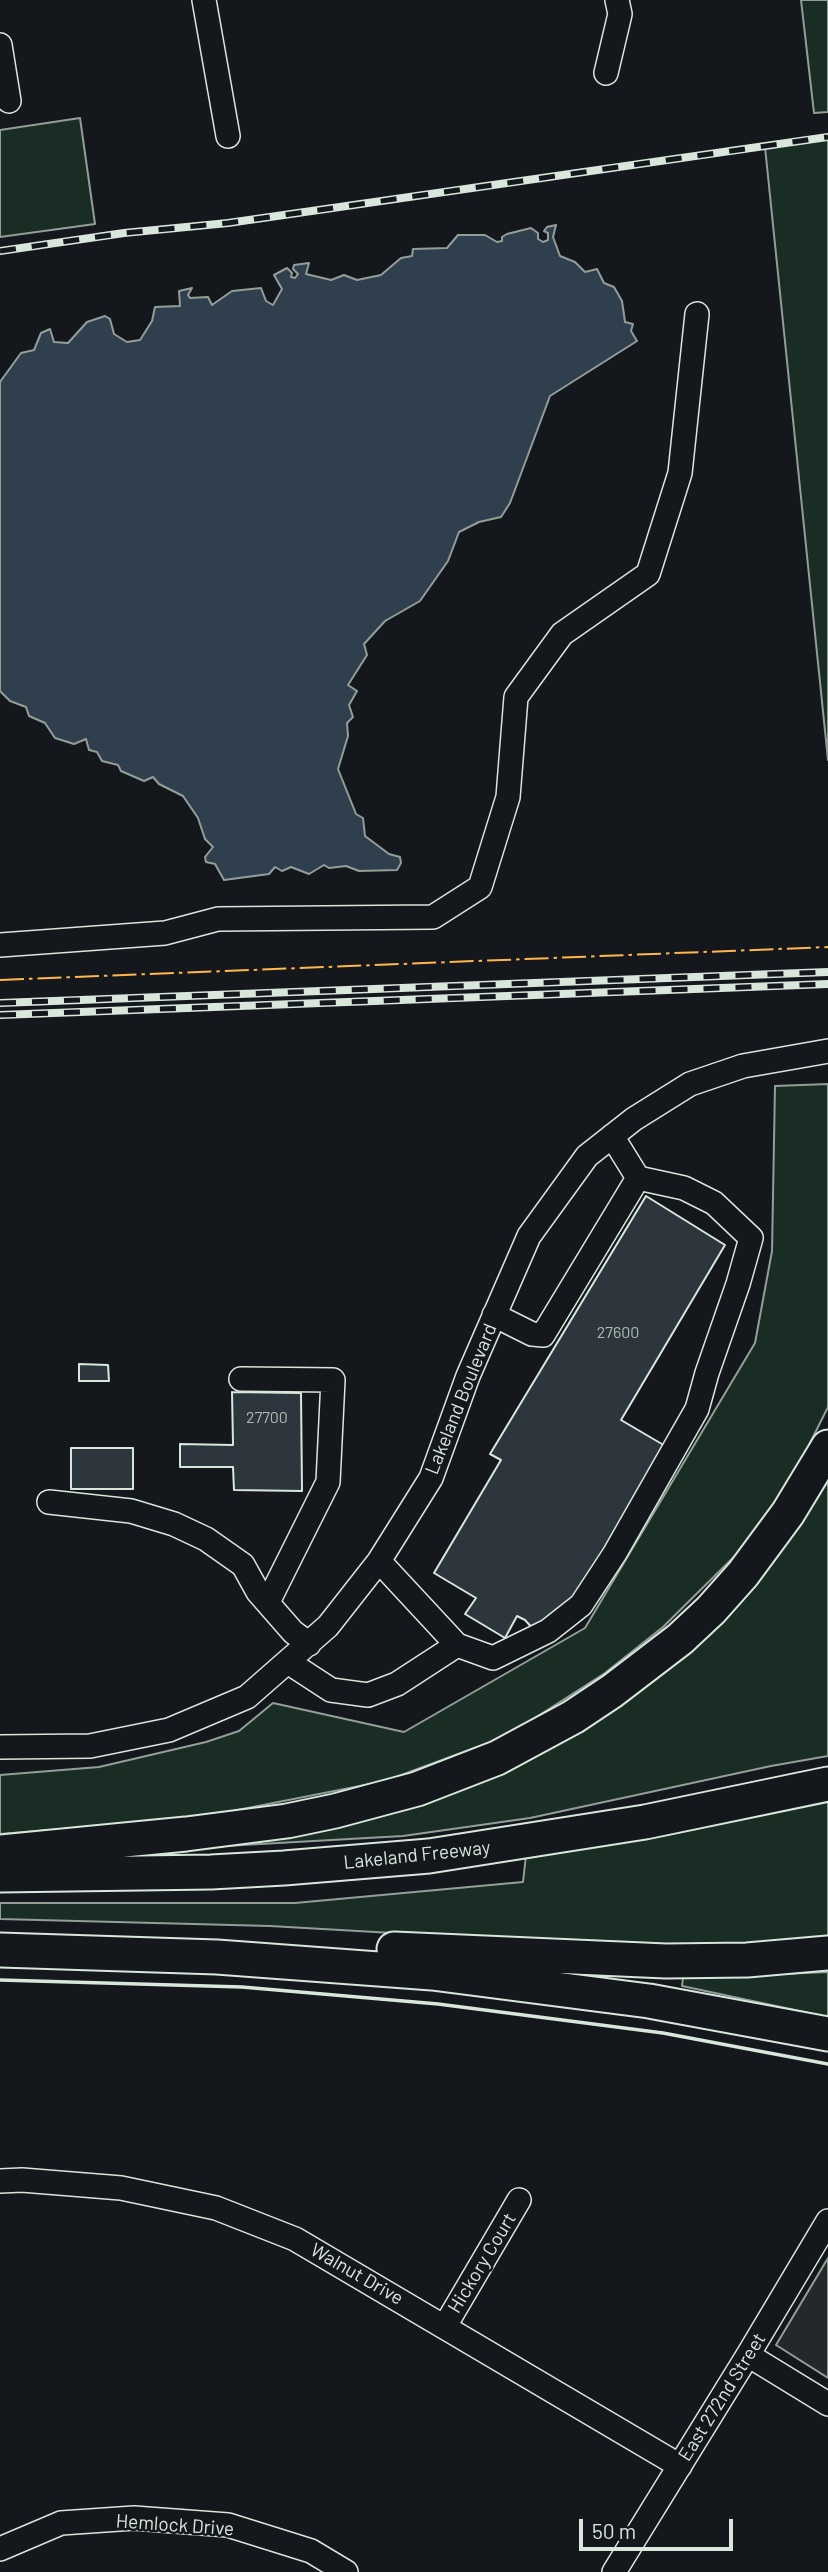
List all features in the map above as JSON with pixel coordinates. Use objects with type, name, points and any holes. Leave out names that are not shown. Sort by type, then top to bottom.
[{"type":"highway","points":[[0,1852],[287,1821],[417,1789],[497,1758],[564,1722],[612,1691],[688,1632],[743,1574],[788,1513],[828,1447]]},
{"type":"highway","name":"Lakeland Freeway","points":[[0,1875],[259,1870],[429,1856],[645,1822],[828,1784]]},
{"type":"highway","points":[[0,1932],[164,1937],[666,1961],[759,1959],[828,1953]]},
{"type":"highway","points":[[0,1950],[240,1958],[432,1973],[637,2000],[828,2034]]},
{"type":"street","points":[[204,0],[228,136]]},
{"type":"street","points":[[606,73],[620,14],[617,0]]},
{"type":"street","points":[[0,45],[9,101]]},
{"type":"street","points":[[0,945],[165,933],[218,919],[433,917],[480,887],[508,797],[516,697],[562,634],[648,574],[680,473],[697,314]]},
{"type":"street","name":"Lakeland Boulevard","points":[[0,1747],[90,1746],[169,1730],[247,1697],[328,1626],[379,1561],[431,1478],[468,1376],[528,1236],[587,1156],[634,1119],[691,1084],[743,1066],[828,1051]]},
{"type":"street","points":[[379,1561],[457,1645],[493,1658],[548,1631],[581,1605],[615,1553],[697,1409],[751,1238],[714,1203],[684,1188],[638,1178],[612,1136]]},
{"type":"street","points":[[494,1315],[532,1334],[542,1335],[638,1178]]},
{"type":"street","points":[[241,1379],[333,1380],[328,1482],[268,1602]]},
{"type":"street","points":[[49,1502],[131,1511],[174,1524],[206,1539],[243,1565],[258,1592],[293,1632],[309,1644]]},
{"type":"street","points":[[288,1662],[331,1690],[368,1695],[397,1684],[457,1645]]},
{"type":"street","name":"Walnut Drive","points":[[0,2181],[22,2180],[121,2188],[216,2208],[295,2239],[680,2466]]},
{"type":"street","name":"Hickory Court","points":[[445,2326],[519,2200]]},
{"type":"street","name":"East 272nd Street","points":[[614,2572],[828,2221]]},
{"type":"street","points":[[748,2356],[826,2400]]},
{"type":"street","name":"Hemlock Drive","points":[[0,2549],[61,2523],[134,2518],[228,2525],[311,2550],[346,2572]]},
{"type":"green space","points":[[801,0],[828,0],[828,112],[814,113]]},
{"type":"green space","points":[[80,118],[95,224],[0,237],[0,130]]},
{"type":"green space","points":[[828,137],[828,760],[765,147]]},
{"type":"green space","points":[[828,1084],[828,1407],[794,1475],[753,1538],[663,1627],[605,1673],[507,1736],[385,1781],[197,1818],[0,1834],[0,1775],[99,1767],[206,1742],[239,1731],[273,1703],[404,1732],[585,1628],[755,1343],[772,1251],[775,1086]]},
{"type":"green space","points":[[828,1471],[828,1756],[530,1818],[403,1836],[207,1847],[589,1720]]},
{"type":"green space","points":[[828,1792],[828,1940],[757,1947],[620,1946],[270,1926],[0,1919],[0,1903],[295,1903],[523,1882],[526,1855]]},
{"type":"green space","points":[[828,1972],[828,2017],[682,1986],[683,1978]]},
{"type":"shaded area","points":[[828,2258],[828,2378],[776,2345]]},
{"type":"water","points":[[556,225],[553,237],[560,256],[575,262],[585,272],[597,269],[604,283],[614,287],[622,301],[625,322],[633,324],[631,331],[637,341],[550,396],[510,503],[501,517],[479,522],[459,532],[448,561],[420,601],[385,621],[364,644],[367,655],[348,685],[357,691],[349,705],[353,717],[347,723],[348,736],[338,769],[356,814],[363,818],[365,836],[389,854],[400,857],[401,863],[397,870],[359,871],[346,866],[329,868],[324,865],[309,874],[291,867],[282,871],[275,867],[269,874],[224,880],[215,864],[206,862],[205,857],[213,847],[205,839],[198,818],[183,796],[159,784],[153,777],[144,781],[121,771],[118,765],[102,761],[97,752],[89,750],[86,739],[74,744],[55,738],[45,723],[29,716],[26,707],[10,701],[0,691],[0,382],[21,353],[34,350],[41,333],[50,329],[54,342],[68,343],[87,322],[105,316],[110,319],[114,334],[127,342],[140,340],[152,321],[155,307],[180,306],[179,291],[192,288],[188,295],[190,298],[208,297],[212,305],[232,291],[261,288],[266,301],[273,305],[282,289],[274,275],[287,268],[292,273],[291,277],[295,278],[298,274],[293,269],[294,265],[309,263],[306,274],[331,280],[344,275],[357,280],[381,275],[401,258],[412,256],[413,249],[447,248],[458,235],[485,235],[497,242],[502,241],[502,237],[507,234],[531,228],[543,242],[548,240],[548,233],[544,231],[547,227]]},
{"type":"building","points":[[646,1196],[725,1245],[621,1420],[667,1447],[577,1594],[535,1631],[517,1616],[505,1638],[465,1614],[476,1598],[434,1573],[501,1460],[490,1454]]},
{"type":"building","points":[[79,1364],[108,1365],[109,1381],[79,1381]]},
{"type":"building","points":[[232,1392],[301,1393],[302,1491],[234,1490],[233,1467],[180,1467],[180,1444],[233,1445]]},
{"type":"building","points":[[71,1448],[133,1448],[133,1489],[71,1489]]},
{"type":"railway","points":[[0,251],[124,233],[228,223],[828,137]]},
{"type":"railway","points":[[0,1003],[828,972]]},
{"type":"railway","points":[[0,1015],[828,984]]},
{"type":"wall","points":[[0,1980],[242,1987],[438,2004],[663,2033],[828,2064]]},
{"type":"power","points":[[0,980],[828,947]]}]
